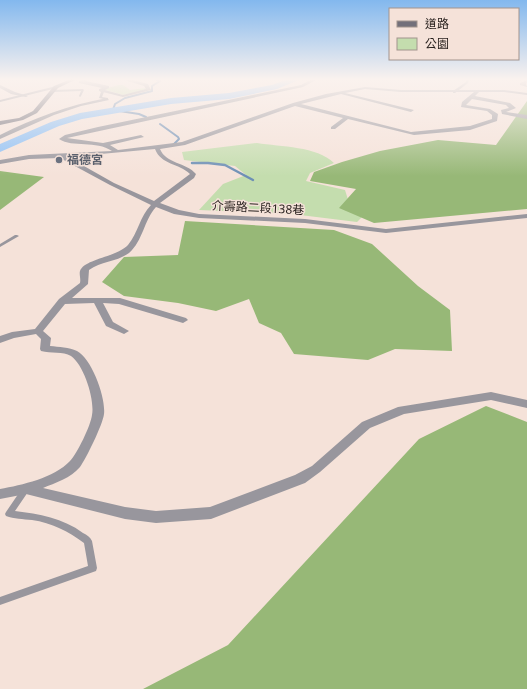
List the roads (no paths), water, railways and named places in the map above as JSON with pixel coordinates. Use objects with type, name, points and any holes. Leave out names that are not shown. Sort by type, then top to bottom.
[{"type":"main road","points":[[0,123],[21,119],[36,111]]},
{"type":"street","points":[[0,137],[16,129],[63,111]]},
{"type":"street","points":[[117,152],[114,148],[103,144],[62,139],[67,136],[184,111]]},
{"type":"street","points":[[0,162],[29,157],[117,152],[187,143],[275,111]]},
{"type":"street","points":[[324,111],[416,135],[429,131],[471,128],[495,120],[495,114],[492,111]]},
{"type":"street","points":[[503,111],[504,113],[527,117]]},
{"type":"street","points":[[333,128],[347,117]]},
{"type":"street","points":[[103,144],[141,137]]},
{"type":"street","points":[[0,340],[38,331],[62,301],[84,284],[86,280],[84,271],[87,266],[118,256],[131,246],[144,219],[155,204],[193,175],[187,167],[165,159],[158,154],[157,148]]},
{"type":"street","name":"介壽路二段138巷","points":[[61,156],[112,184],[155,204],[177,212],[199,216],[305,221],[386,231],[527,216]]},
{"type":"street","points":[[62,301],[97,300],[129,303],[183,320]]},
{"type":"street","points":[[97,300],[109,324],[124,331]]},
{"type":"street","points":[[0,494],[26,489],[61,474],[76,463],[98,416],[95,392],[88,371],[81,359],[74,353],[45,349],[46,338],[38,331]]},
{"type":"street","points":[[26,489],[125,513],[156,517],[211,513],[300,478],[316,469],[366,425],[402,410],[491,396],[527,404]]},
{"type":"lane","points":[[0,246],[17,236]]},
{"type":"lane","points":[[0,601],[93,568],[88,542],[73,529],[45,518],[9,514],[26,489]]},
{"type":"waterway","points":[[0,148],[55,124],[80,116],[109,111]]},
{"type":"waterway","points":[[120,111],[139,114],[146,117]]},
{"type":"waterway","points":[[160,124],[178,137],[179,139],[173,145]]},
{"type":"waterway","points":[[192,163],[225,165],[253,180]]},
{"type":"place","name":"福德宮","points":[[59,160]]}]
